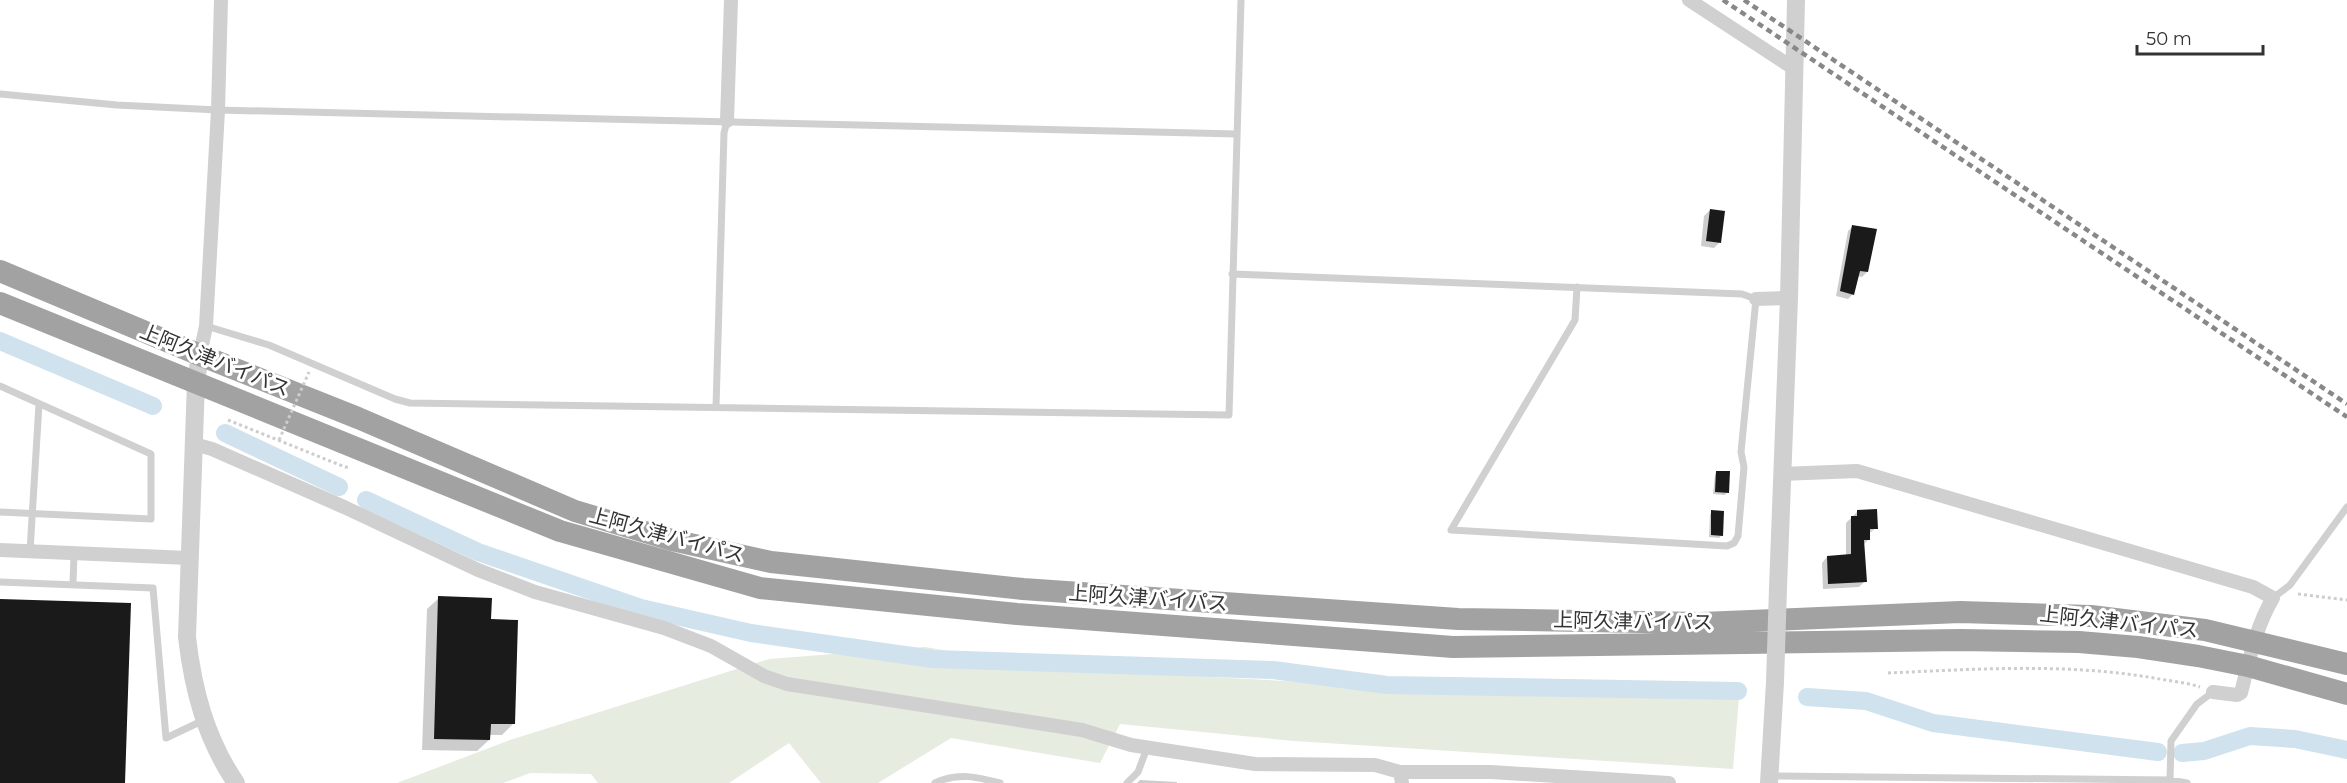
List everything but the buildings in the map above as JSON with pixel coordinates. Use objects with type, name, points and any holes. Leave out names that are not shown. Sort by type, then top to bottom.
[{"type":"highway","name":"上阿久津バイパス","points":[[0,271],[358,418],[575,511],[672,540],[771,562],[1023,589],[1458,619],[1702,623],[1960,612],[2091,616],[2205,630],[2347,664]]},
{"type":"highway","name":"上阿久津バイパス","points":[[0,303],[560,531],[760,588],[1017,614],[1453,647],[1961,640],[2068,642],[2138,647],[2248,666],[2347,694]]},
{"type":"street","points":[[221,0],[207,326],[196,382],[187,637],[191,678],[204,720],[221,761],[236,783]]},
{"type":"street","points":[[727,122],[731,0]]},
{"type":"street","points":[[1689,0],[1793,68]]},
{"type":"street","points":[[1769,780],[1775,682],[1789,298],[1796,0]]},
{"type":"street","points":[[1756,299],[1789,298]]},
{"type":"street","points":[[194,444],[212,449],[344,507],[478,570],[535,592],[664,628],[711,646],[764,676],[787,684],[1082,730],[1131,745],[1255,764],[1375,765],[1401,777],[1491,772],[1542,780],[1669,783]]},
{"type":"street","points":[[1781,474],[1857,471],[2253,587],[2273,598],[2265,611],[2241,693],[2237,695],[2212,692]]},
{"type":"street","points":[[0,550],[189,558]]},
{"type":"lane","points":[[207,326],[269,345],[410,404],[1229,414],[1241,0]]},
{"type":"lane","points":[[0,94],[117,105],[218,110],[1237,134]]},
{"type":"lane","points":[[716,407],[724,133],[727,122]]},
{"type":"lane","points":[[1232,274],[1577,287],[1742,294],[1756,299],[1741,452],[1744,467],[1738,536],[1734,543],[1727,546],[1451,530],[1575,320],[1577,287]]},
{"type":"lane","points":[[0,386],[152,454],[151,519],[0,512]]},
{"type":"lane","points":[[30,551],[39,404]]},
{"type":"lane","points":[[2273,598],[2290,585],[2347,507]]},
{"type":"lane","points":[[74,553],[74,585]]},
{"type":"lane","points":[[0,582],[153,588],[166,738],[204,720]]},
{"type":"lane","points":[[2170,780],[2171,741],[2197,704],[2212,692]]},
{"type":"lane","points":[[1126,783],[1137,772],[1147,748]]},
{"type":"lane","points":[[935,783],[943,779],[969,775],[1000,783]]},
{"type":"lane","points":[[1769,780],[2170,780],[2187,783]]},
{"type":"lane","points":[[1669,783],[1678,783]]},
{"type":"path","points":[[279,440],[309,372]]},
{"type":"path","points":[[228,420],[345,467]]},
{"type":"path","points":[[2314,596],[2347,600]]},
{"type":"path","points":[[1888,673],[1958,670],[2116,672],[2196,686],[2212,692]]},
{"type":"shaded area","points":[[925,647],[1055,669],[1532,694],[1739,698],[1733,769],[1294,741],[1120,724],[1100,763],[951,738],[878,783],[821,783],[789,743],[729,783],[598,783],[591,774],[530,773],[503,783],[397,783],[510,740],[769,659]]},
{"type":"waterway","points":[[0,341],[153,406]]},
{"type":"waterway","points":[[225,433],[339,487]]},
{"type":"waterway","points":[[366,500],[478,552],[641,608],[751,633],[933,659],[1273,670],[1387,685],[1738,691]]},
{"type":"waterway","points":[[1807,697],[1866,701],[1933,723],[2158,752]]},
{"type":"waterway","points":[[2182,753],[2204,751],[2250,736],[2295,739],[2347,750]]},
{"type":"railway","points":[[1723,0],[2347,417]]},
{"type":"railway","points":[[1744,0],[2347,404]]}]
